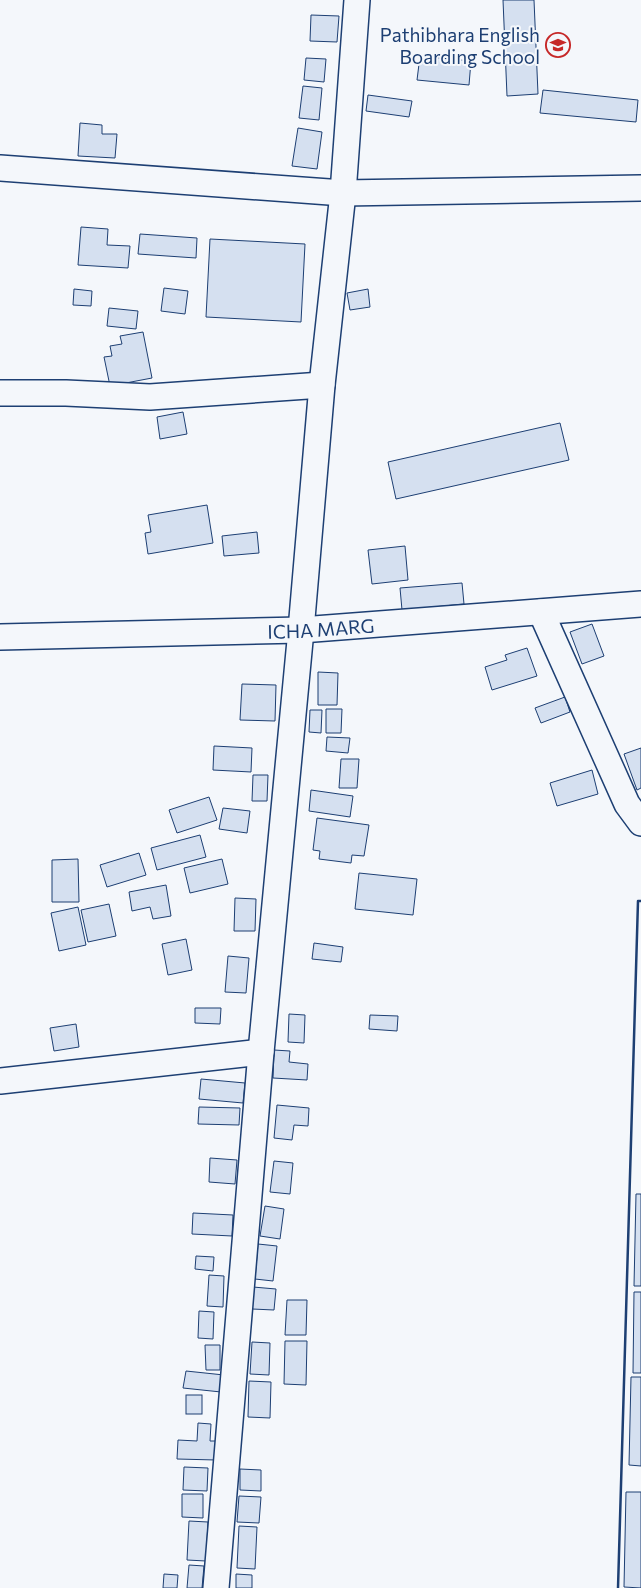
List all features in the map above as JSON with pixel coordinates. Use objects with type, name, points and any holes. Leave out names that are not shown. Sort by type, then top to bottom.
[{"type":"street","points":[[216,1588],[260,1052],[301,630],[322,385],[343,193],[356,0]]},
{"type":"street","points":[[0,168],[343,193],[641,188]]},
{"type":"street","points":[[0,393],[66,392],[150,397],[322,385]]},
{"type":"street","name":"ICHA MARG","points":[[0,637],[301,630],[641,604]]},
{"type":"street","points":[[541,612],[627,804],[641,823]]},
{"type":"street","points":[[0,1081],[260,1052]]},
{"type":"building","points":[[503,0],[534,0],[538,94],[507,96]]},
{"type":"building","points":[[311,15],[339,16],[337,42],[310,41]]},
{"type":"building","points":[[420,56],[471,61],[469,85],[417,80]]},
{"type":"building","points":[[306,58],[326,59],[324,82],[304,80]]},
{"type":"building","points":[[303,86],[322,88],[319,120],[299,118]]},
{"type":"building","points":[[543,90],[638,100],[636,122],[540,113]]},
{"type":"building","points":[[368,95],[412,101],[409,117],[366,111]]},
{"type":"building","points":[[80,123],[102,125],[102,134],[117,134],[115,158],[78,156]]},
{"type":"building","points":[[298,128],[322,132],[317,169],[292,166]]},
{"type":"building","points":[[81,227],[108,229],[107,245],[130,246],[128,268],[78,265]]},
{"type":"building","points":[[140,234],[197,238],[196,258],[138,254]]},
{"type":"building","points":[[210,239],[305,244],[301,322],[206,317]]},
{"type":"building","points":[[164,288],[188,291],[185,314],[161,311]]},
{"type":"building","points":[[74,289],[92,291],[91,306],[73,305]]},
{"type":"building","points":[[368,289],[370,307],[350,310],[347,293]]},
{"type":"building","points":[[109,308],[138,311],[136,329],[107,326]]},
{"type":"building","points":[[143,332],[152,378],[110,386],[104,357],[112,356],[110,346],[122,344],[120,336]]},
{"type":"building","points":[[183,412],[187,434],[160,439],[157,417]]},
{"type":"building","points":[[560,423],[569,460],[396,499],[388,462]]},
{"type":"building","points":[[207,505],[213,543],[148,554],[145,533],[151,532],[148,515]]},
{"type":"building","points":[[257,532],[259,553],[224,556],[222,536]]},
{"type":"building","points":[[405,546],[408,580],[372,584],[368,550]]},
{"type":"building","points":[[462,583],[464,604],[402,610],[400,588]]},
{"type":"building","points":[[592,624],[604,656],[582,664],[570,632]]},
{"type":"building","points":[[527,648],[537,676],[492,690],[485,667],[507,660],[505,655]]},
{"type":"building","points":[[318,672],[338,673],[337,705],[318,705]]},
{"type":"building","points":[[242,684],[276,685],[275,721],[240,720]]},
{"type":"building","points":[[565,697],[570,712],[541,723],[535,708]]},
{"type":"building","points":[[326,709],[342,709],[341,733],[326,733]]},
{"type":"building","points":[[310,710],[322,710],[321,733],[309,732]]},
{"type":"building","points":[[327,737],[350,738],[348,753],[326,751]]},
{"type":"building","points":[[214,746],[252,748],[251,772],[213,770]]},
{"type":"building","points":[[641,748],[641,788],[637,790],[624,754]]},
{"type":"building","points":[[341,759],[359,759],[357,788],[339,788]]},
{"type":"building","points":[[592,770],[598,794],[557,806],[550,783]]},
{"type":"building","points":[[253,775],[268,775],[267,801],[252,801]]},
{"type":"building","points":[[311,790],[353,796],[350,817],[309,811]]},
{"type":"building","points":[[209,797],[217,820],[177,833],[169,810]]},
{"type":"building","points":[[223,808],[250,811],[247,833],[219,829]]},
{"type":"building","points":[[317,818],[369,825],[364,856],[352,855],[351,863],[319,859],[320,851],[313,850]]},
{"type":"building","points":[[200,835],[206,857],[157,870],[151,848]]},
{"type":"building","points":[[139,853],[146,875],[107,887],[100,865]]},
{"type":"building","points":[[78,859],[79,902],[52,902],[52,860]]},
{"type":"building","points":[[222,859],[228,884],[190,893],[184,868]]},
{"type":"building","points":[[359,873],[417,879],[413,915],[355,909]]},
{"type":"building","points":[[166,885],[171,916],[153,919],[150,907],[132,911],[129,892]]},
{"type":"building","points":[[235,898],[256,899],[255,931],[234,931]]},
{"type":"building","points":[[109,904],[116,936],[88,942],[81,910]]},
{"type":"building","points":[[78,907],[86,945],[59,951],[51,913]]},
{"type":"building","points":[[186,939],[192,970],[168,975],[162,944]]},
{"type":"building","points":[[314,943],[343,947],[341,962],[312,959]]},
{"type":"building","points":[[228,956],[249,958],[246,993],[225,992]]},
{"type":"building","points":[[195,1008],[221,1008],[220,1024],[195,1023]]},
{"type":"building","points":[[289,1014],[305,1015],[304,1043],[288,1042]]},
{"type":"building","points":[[370,1015],[398,1016],[397,1031],[369,1029]]},
{"type":"building","points":[[76,1024],[79,1047],[54,1051],[50,1028]]},
{"type":"building","points":[[274,1050],[290,1051],[289,1062],[308,1064],[307,1080],[273,1078]]},
{"type":"building","points":[[201,1079],[245,1083],[243,1103],[199,1099]]},
{"type":"building","points":[[277,1105],[309,1108],[308,1126],[294,1125],[292,1140],[274,1138]]},
{"type":"building","points":[[199,1107],[240,1108],[239,1125],[198,1124]]},
{"type":"building","points":[[210,1158],[237,1160],[235,1184],[209,1182]]},
{"type":"building","points":[[274,1161],[293,1163],[290,1194],[270,1192]]},
{"type":"building","points":[[636,1194],[641,1194],[641,1286],[634,1286]]},
{"type":"building","points":[[265,1206],[284,1209],[280,1239],[260,1236]]},
{"type":"building","points":[[193,1213],[233,1215],[232,1236],[192,1234]]},
{"type":"building","points":[[258,1244],[277,1246],[273,1281],[255,1279]]},
{"type":"building","points":[[196,1256],[214,1257],[213,1271],[195,1269]]},
{"type":"building","points":[[209,1275],[224,1276],[223,1307],[207,1306]]},
{"type":"building","points":[[253,1287],[276,1289],[274,1310],[252,1309]]},
{"type":"building","points":[[634,1292],[641,1292],[641,1373],[633,1373]]},
{"type":"building","points":[[287,1300],[307,1300],[306,1335],[285,1335]]},
{"type":"building","points":[[199,1311],[214,1312],[213,1339],[198,1338]]},
{"type":"building","points":[[285,1341],[307,1341],[306,1385],[284,1384]]},
{"type":"building","points":[[252,1342],[270,1343],[269,1375],[250,1374]]},
{"type":"building","points":[[205,1345],[220,1345],[220,1370],[206,1370]]},
{"type":"building","points":[[186,1371],[224,1375],[221,1392],[183,1388]]},
{"type":"building","points":[[631,1377],[641,1377],[641,1466],[629,1465]]},
{"type":"building","points":[[249,1381],[271,1382],[270,1418],[248,1417]]},
{"type":"building","points":[[186,1395],[202,1395],[202,1414],[186,1414]]},
{"type":"building","points":[[198,1423],[211,1424],[210,1441],[217,1441],[216,1460],[177,1459],[178,1440],[197,1441]]},
{"type":"building","points":[[184,1467],[208,1468],[207,1491],[183,1490]]},
{"type":"building","points":[[240,1469],[261,1470],[261,1491],[240,1490]]},
{"type":"building","points":[[626,1492],[641,1492],[641,1588],[624,1587]]},
{"type":"building","points":[[182,1494],[203,1494],[203,1518],[182,1517]]},
{"type":"building","points":[[239,1496],[261,1497],[259,1523],[237,1522]]},
{"type":"building","points":[[189,1521],[208,1522],[206,1561],[187,1560]]},
{"type":"building","points":[[239,1526],[257,1527],[255,1569],[237,1568]]},
{"type":"building","points":[[189,1565],[204,1566],[202,1588],[187,1588]]},
{"type":"building","points":[[164,1574],[178,1575],[177,1588],[163,1588]]},
{"type":"building","points":[[236,1574],[252,1575],[252,1588],[236,1588]]},
{"type":"wall","points":[[618,1588],[638,901],[641,901]]},
{"type":"place","name":"Pathibhara English Boarding School","points":[[558,45]]}]
